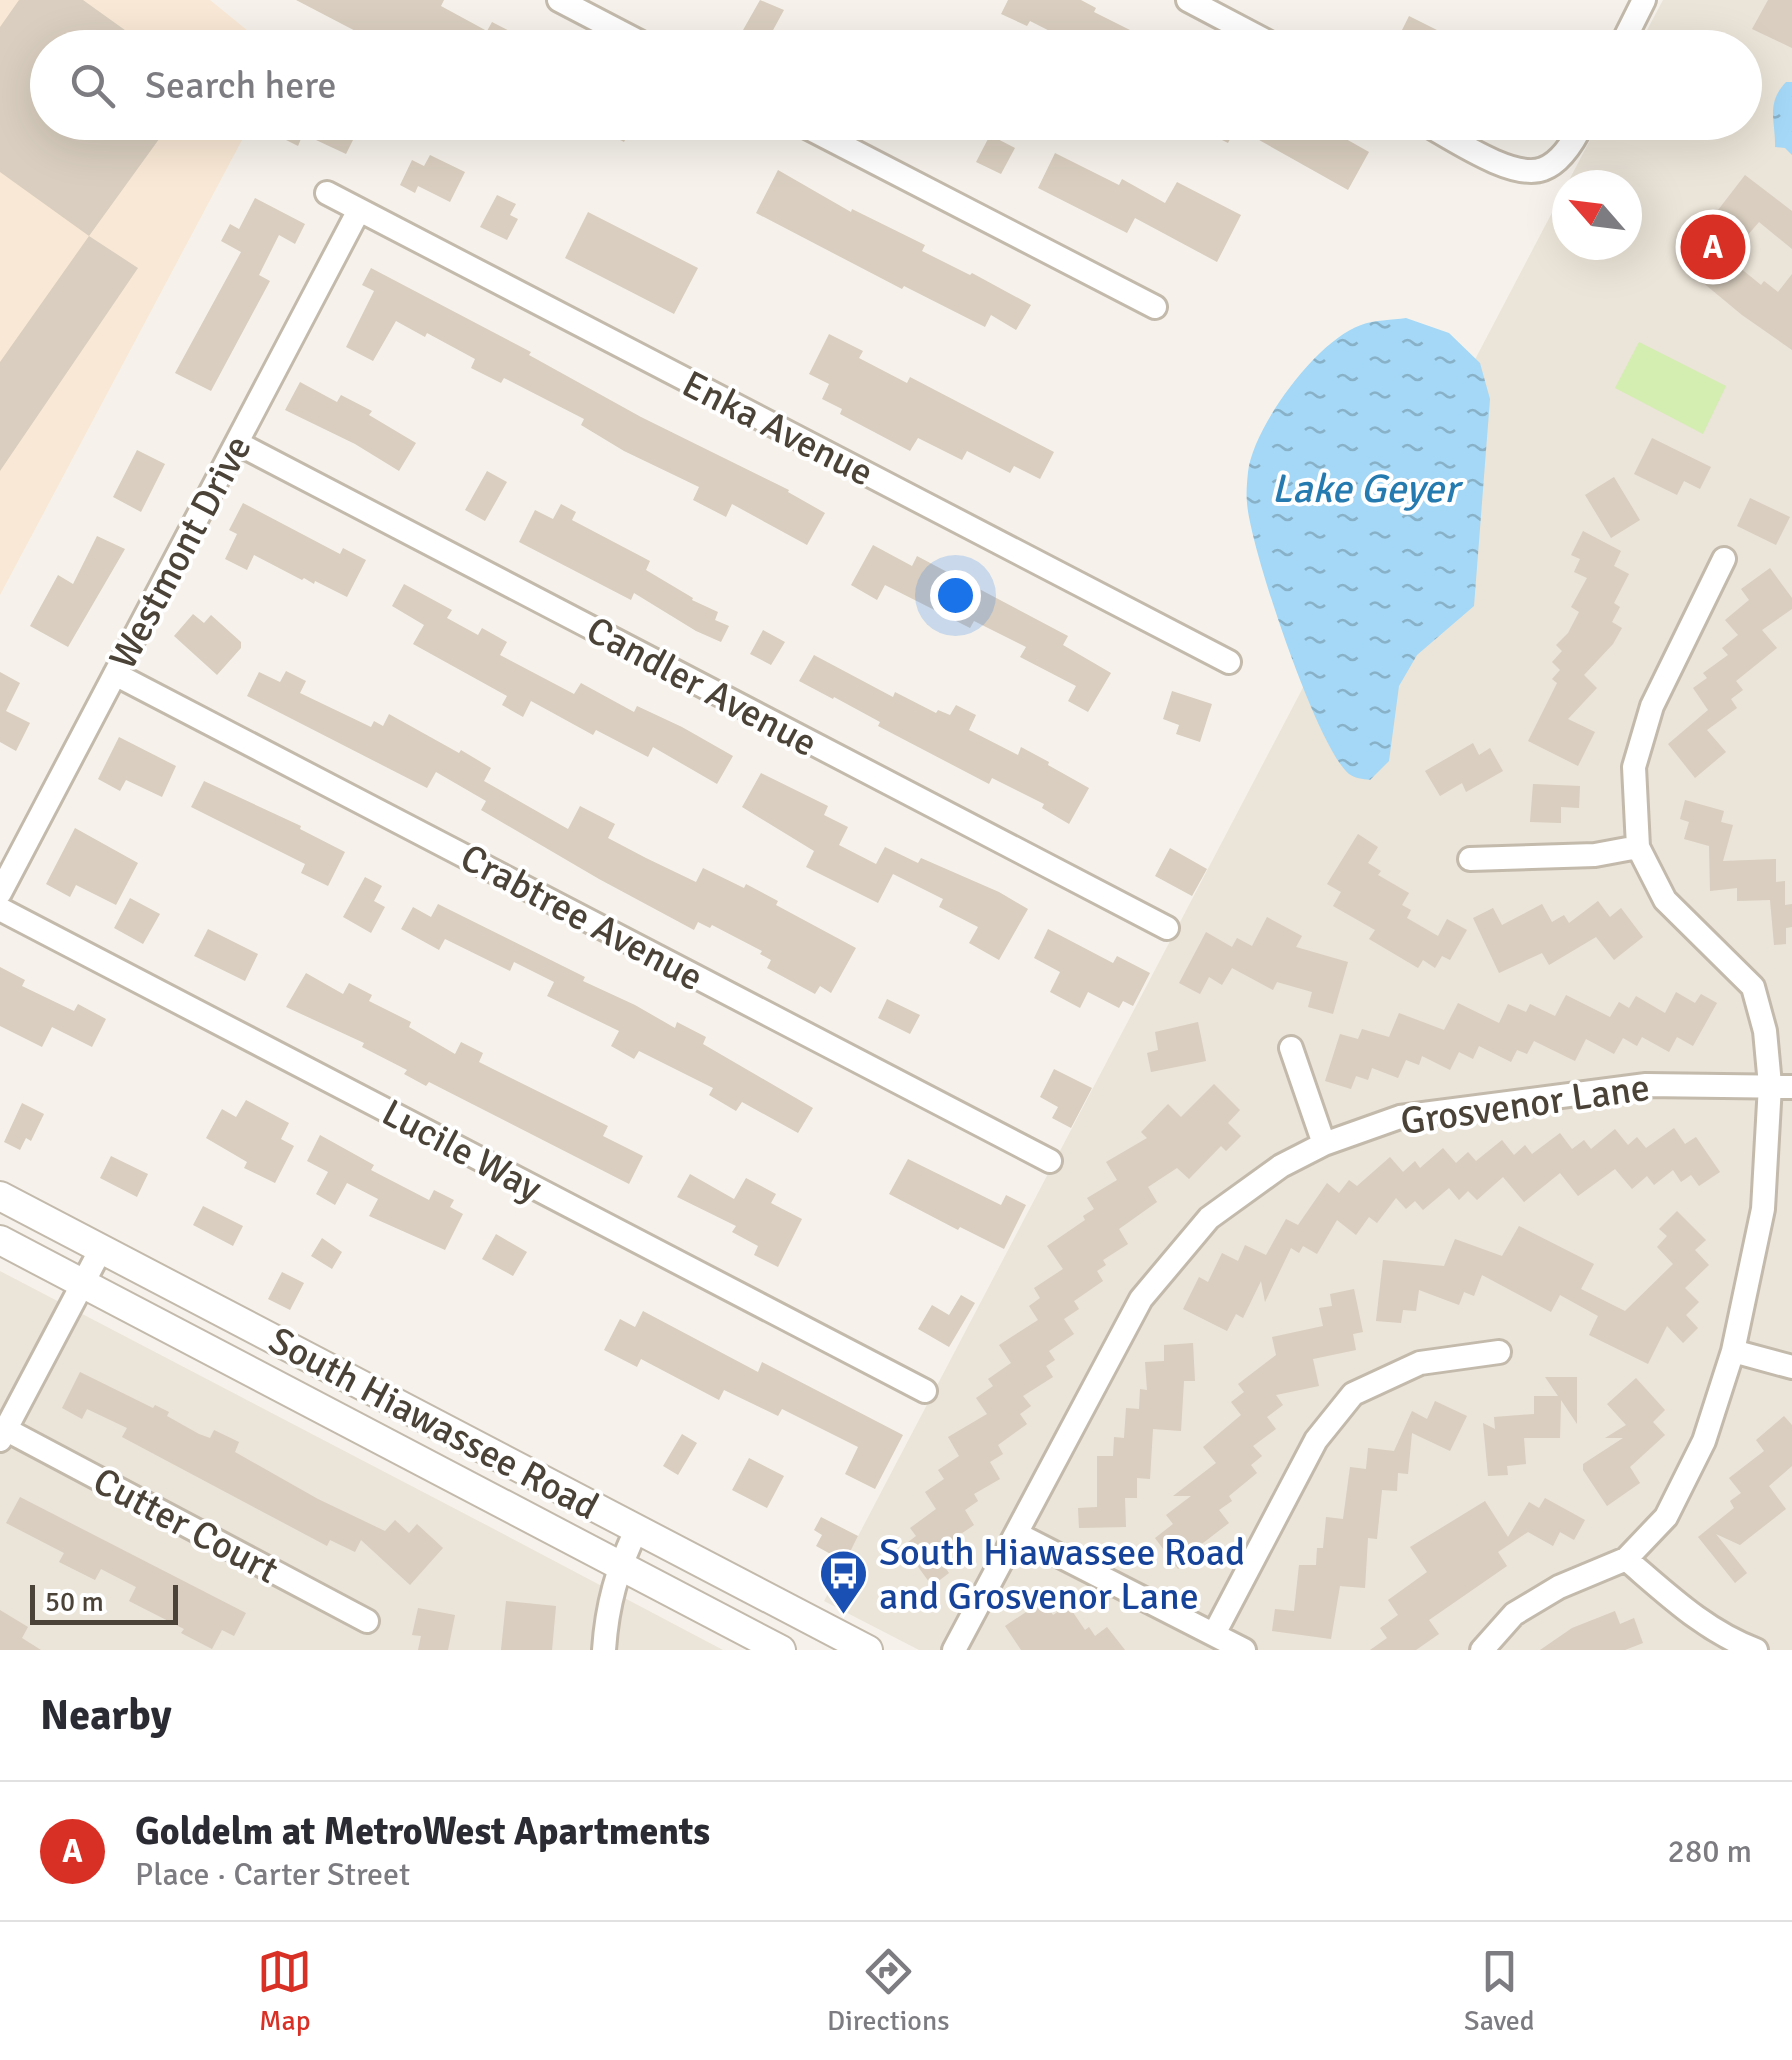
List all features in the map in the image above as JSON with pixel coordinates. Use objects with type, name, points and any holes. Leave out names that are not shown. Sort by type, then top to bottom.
[{"type":"street","points":[[559,0],[616,30]]},
{"type":"street","points":[[1188,0],[1245,30]]},
{"type":"street","points":[[1629,30],[1644,0]]},
{"type":"street","points":[[832,140],[1155,306]]},
{"type":"street","points":[[1457,140],[1514,169],[1544,169],[1573,140]]},
{"type":"street","name":"Enka Avenue","points":[[327,193],[1229,662]]},
{"type":"street","name":"Westmont Drive","points":[[0,893],[359,210]]},
{"type":"street","name":"Candler Avenue","points":[[237,443],[1167,928]]},
{"type":"street","points":[[1482,1650],[1514,1614],[1559,1587],[1626,1558],[1666,1516],[1704,1441],[1733,1351],[1763,1209],[1781,1086],[1753,987],[1665,900],[1638,847],[1634,767],[1647,721],[1724,559]]},
{"type":"street","name":"Crabtree Avenue","points":[[115,674],[1050,1161]]},
{"type":"street","points":[[1470,859],[1595,855],[1638,847]]},
{"type":"street","name":"Lucile Way","points":[[0,909],[924,1391]]},
{"type":"street","points":[[1291,1048],[1324,1144]]},
{"type":"street","name":"Grosvenor Lane","points":[[954,1650],[1141,1299],[1209,1218],[1282,1166],[1324,1144],[1400,1117],[1646,1085],[1781,1086]]},
{"type":"street","name":"South Hiawassee Road","points":[[0,1196],[868,1650]]},
{"type":"street","name":"South Hiawassee Road","points":[[0,1240],[781,1650]]},
{"type":"street","points":[[2,1435],[101,1249]]},
{"type":"street","points":[[1733,1351],[1792,1367]]},
{"type":"street","points":[[1214,1634],[1316,1440],[1352,1394],[1420,1363],[1498,1352]]},
{"type":"street","name":"Cutter Court","points":[[2,1435],[367,1621]]},
{"type":"street","points":[[604,1650],[611,1591],[637,1529]]},
{"type":"street","points":[[1017,1534],[1244,1650]]},
{"type":"street","points":[[1626,1558],[1689,1613],[1728,1640],[1756,1650]]},
{"type":"shaded area","points":[[0,0],[210,0],[247,30],[30,30],[30,140],[242,140],[0,595]]},
{"type":"shaded area","points":[[1663,0],[1792,0],[1792,1650],[919,1650],[824,1601],[1552,213],[1552,260],[1642,260],[1642,170],[1574,170],[1590,140],[1762,140],[1762,30],[1647,30]]},
{"type":"shaded area","points":[[0,1271],[492,1528],[723,1650],[0,1650]]},
{"type":"green space","points":[[1639,342],[1726,386],[1703,434],[1615,388]]},
{"type":"water","points":[[1786,82],[1792,82],[1792,155],[1785,148],[1775,147],[1774,106]]},
{"type":"water","name":"Lake Geyer","points":[[1406,318],[1449,333],[1480,363],[1490,399],[1474,606],[1417,655],[1399,686],[1389,761],[1370,780],[1349,774],[1336,757],[1303,688],[1260,560],[1247,503],[1247,480],[1252,453],[1262,432],[1307,366],[1325,348],[1361,325]]},
{"type":"building","points":[[19,0],[83,0],[125,30],[30,30],[30,140],[158,140],[89,236],[0,172],[0,27]]},
{"type":"building","points":[[296,0],[444,0],[441,6],[485,30],[354,30]]},
{"type":"building","points":[[760,0],[784,10],[773,30],[743,30]]},
{"type":"building","points":[[1008,0],[1081,0],[1096,8],[1094,12],[1130,30],[1048,30],[1001,14]]},
{"type":"building","points":[[1768,0],[1792,0],[1792,48],[1762,34],[1762,30],[1752,29]]},
{"type":"building","points":[[1409,16],[1437,30],[1402,30]]},
{"type":"building","points":[[492,22],[508,30],[488,30]]},
{"type":"building","points":[[316,140],[353,140],[346,154]]},
{"type":"building","points":[[987,140],[1000,140],[1015,148],[1001,174],[976,162]]},
{"type":"building","points":[[1259,140],[1348,140],[1369,152],[1348,190]]},
{"type":"building","points":[[1055,153],[1119,185],[1122,179],[1165,203],[1177,182],[1241,215],[1217,262],[1135,218],[1127,233],[1038,188]]},
{"type":"building","points":[[430,155],[465,172],[450,202],[418,186],[415,193],[400,185],[412,160],[424,166]]},
{"type":"building","points":[[778,170],[851,212],[852,209],[925,245],[922,251],[1031,305],[1016,330],[991,315],[985,327],[756,213]]},
{"type":"building","points":[[1745,175],[1792,211],[1792,249],[1759,222],[1728,258],[1761,285],[1764,281],[1778,292],[1792,274],[1792,350],[1678,262]]},
{"type":"building","points":[[497,195],[516,204],[510,215],[518,219],[507,240],[480,227]]},
{"type":"building","points":[[255,198],[305,224],[295,244],[279,235],[259,275],[270,281],[211,391],[175,373],[241,252],[221,241],[230,224],[239,229]]},
{"type":"building","points":[[588,212],[698,268],[674,314],[565,258]]},
{"type":"building","points":[[89,236],[138,268],[0,471],[0,362]]},
{"type":"building","points":[[371,268],[531,352],[529,355],[641,417],[789,490],[825,513],[807,545],[732,504],[726,517],[693,500],[699,487],[624,451],[581,425],[584,419],[504,378],[501,383],[471,368],[475,359],[427,333],[425,337],[396,321],[373,361],[346,347],[374,291],[362,285]]},
{"type":"building","points":[[829,334],[863,351],[859,358],[907,383],[910,377],[1054,452],[1040,479],[1014,466],[1010,473],[967,451],[962,460],[918,438],[910,451],[840,414],[842,409],[822,399],[829,384],[809,374]]},
{"type":"building","points":[[300,382],[337,402],[341,395],[372,411],[369,415],[416,443],[399,471],[355,444],[285,410]]},
{"type":"building","points":[[1652,438],[1711,467],[1700,489],[1684,481],[1677,495],[1634,474]]},
{"type":"building","points":[[137,450],[165,464],[141,512],[113,497]]},
{"type":"building","points":[[487,471],[507,482],[485,521],[465,510]]},
{"type":"building","points":[[1614,477],[1640,520],[1611,538],[1585,495]]},
{"type":"building","points":[[1750,498],[1790,517],[1776,545],[1737,526]]},
{"type":"building","points":[[243,503],[340,554],[343,548],[366,560],[347,597],[315,581],[314,584],[302,580],[254,555],[247,570],[225,559],[237,534],[229,530]]},
{"type":"building","points":[[561,504],[576,512],[572,520],[650,561],[646,570],[718,612],[715,620],[729,626],[721,642],[634,593],[631,600],[519,542],[535,510],[553,519]]},
{"type":"building","points":[[1583,531],[1621,551],[1614,566],[1629,574],[1614,603],[1620,607],[1612,622],[1622,628],[1613,644],[1584,675],[1597,688],[1568,719],[1595,732],[1578,766],[1528,741],[1557,683],[1552,679],[1560,670],[1552,662],[1562,651],[1556,645],[1579,612],[1571,607],[1587,578],[1574,572],[1580,559],[1571,555]]},
{"type":"building","points":[[97,536],[125,549],[68,647],[30,626],[58,575],[73,584]]},
{"type":"building","points":[[873,545],[912,566],[917,556],[1068,636],[1063,645],[1111,673],[1088,712],[1068,701],[1076,686],[1020,657],[1026,647],[974,621],[970,628],[885,585],[877,600],[851,585]]},
{"type":"building","points":[[1770,568],[1792,598],[1792,609],[1762,630],[1777,648],[1736,681],[1743,690],[1731,699],[1737,708],[1707,730],[1726,752],[1695,778],[1668,744],[1708,710],[1693,688],[1707,678],[1703,673],[1728,655],[1722,648],[1738,635],[1725,620],[1749,600],[1741,589]]},
{"type":"building","points":[[404,584],[452,610],[447,618],[478,635],[482,628],[507,642],[500,655],[574,694],[581,683],[634,712],[637,706],[682,727],[733,756],[717,784],[653,747],[648,757],[596,730],[593,735],[531,701],[523,717],[502,705],[507,696],[413,644],[424,625],[392,606]]},
{"type":"building","points":[[193,614],[204,623],[211,615],[241,642],[241,648],[217,675],[174,636]]},
{"type":"building","points":[[763,630],[785,642],[771,665],[750,654]]},
{"type":"building","points":[[814,655],[893,697],[895,692],[936,713],[938,710],[950,715],[956,705],[976,715],[969,730],[1018,755],[1021,747],[1089,788],[1069,824],[1042,808],[1044,804],[992,778],[989,784],[799,681]]},
{"type":"building","points":[[286,671],[306,681],[300,693],[371,727],[374,721],[383,726],[389,714],[459,753],[461,750],[491,768],[484,781],[568,829],[580,806],[615,824],[608,838],[646,858],[696,882],[703,868],[744,888],[746,884],[778,901],[776,905],[856,948],[831,993],[820,986],[815,994],[767,968],[771,960],[760,954],[762,951],[712,925],[710,928],[698,922],[694,930],[599,879],[481,810],[486,801],[436,772],[427,788],[247,696],[259,672],[280,682]]},
{"type":"building","points":[[0,672],[20,683],[6,711],[30,723],[16,751],[0,742]]},
{"type":"building","points":[[1172,691],[1212,704],[1200,742],[1176,734],[1179,725],[1163,719]]},
{"type":"building","points":[[119,737],[176,766],[162,797],[126,780],[120,791],[98,779]]},
{"type":"building","points":[[1473,743],[1479,755],[1490,748],[1503,771],[1466,792],[1462,783],[1440,796],[1425,771]]},
{"type":"building","points":[[761,773],[828,806],[824,815],[848,827],[839,845],[876,864],[885,847],[918,863],[921,858],[1028,909],[999,960],[969,943],[978,927],[939,907],[943,899],[893,874],[878,903],[806,867],[814,851],[742,807]]},
{"type":"building","points":[[204,781],[301,826],[300,829],[345,852],[328,886],[301,873],[305,864],[191,807]]},
{"type":"building","points":[[1533,784],[1580,786],[1579,808],[1561,807],[1561,823],[1530,822]]},
{"type":"building","points":[[1685,800],[1724,811],[1721,822],[1733,825],[1723,861],[1776,859],[1776,882],[1785,881],[1785,905],[1792,904],[1792,927],[1786,928],[1786,944],[1774,945],[1770,900],[1737,901],[1737,888],[1710,891],[1709,846],[1684,839],[1689,822],[1680,819]]},
{"type":"building","points":[[75,828],[138,863],[116,905],[76,885],[70,897],[46,884]]},
{"type":"building","points":[[1358,834],[1378,847],[1368,863],[1381,871],[1378,875],[1409,893],[1402,905],[1411,910],[1407,918],[1438,936],[1447,919],[1467,930],[1450,960],[1442,956],[1435,968],[1423,960],[1418,968],[1369,939],[1375,930],[1333,906],[1341,892],[1327,884]]},
{"type":"building","points":[[1170,848],[1207,869],[1192,896],[1155,876]]},
{"type":"building","points":[[365,877],[382,886],[374,901],[385,907],[371,933],[343,917]]},
{"type":"building","points":[[130,898],[160,914],[143,944],[114,928]]},
{"type":"building","points":[[1598,901],[1610,917],[1621,908],[1643,937],[1614,960],[1596,937],[1549,965],[1542,953],[1499,973],[1473,918],[1493,908],[1502,925],[1542,904],[1552,922],[1564,915],[1569,923]]},
{"type":"building","points":[[438,904],[585,977],[583,981],[675,1028],[677,1022],[706,1037],[703,1044],[813,1108],[798,1133],[742,1102],[736,1111],[709,1095],[713,1088],[639,1051],[634,1059],[611,1046],[619,1031],[547,996],[554,982],[514,962],[510,971],[445,939],[439,950],[401,929],[413,907],[431,917]]},
{"type":"building","points":[[1267,917],[1302,936],[1296,947],[1348,962],[1333,1014],[1308,1007],[1312,992],[1277,982],[1273,990],[1232,968],[1222,985],[1209,977],[1200,994],[1179,983],[1206,932],[1232,947],[1237,938],[1252,946]]},
{"type":"building","points":[[208,929],[258,954],[245,981],[194,956]]},
{"type":"building","points":[[1048,929],[1113,963],[1117,956],[1150,973],[1133,1006],[1123,1001],[1119,1008],[1088,992],[1080,1008],[1050,992],[1060,972],[1034,958]]},
{"type":"building","points":[[0,967],[25,980],[22,986],[74,1011],[78,1004],[106,1019],[92,1047],[52,1027],[42,1047],[0,1026]]},
{"type":"building","points":[[306,973],[343,994],[349,983],[372,995],[369,1001],[411,1022],[409,1027],[455,1054],[461,1042],[483,1053],[479,1062],[608,1126],[603,1136],[643,1156],[629,1184],[429,1082],[426,1086],[404,1074],[407,1070],[362,1047],[364,1043],[286,1007]]},
{"type":"building","points":[[1676,992],[1695,1003],[1701,994],[1717,1003],[1693,1046],[1677,1037],[1669,1052],[1642,1037],[1637,1046],[1623,1038],[1614,1054],[1586,1039],[1575,1061],[1534,1041],[1527,1054],[1517,1050],[1511,1062],[1479,1046],[1473,1059],[1459,1052],[1450,1070],[1422,1056],[1419,1065],[1406,1060],[1398,1078],[1372,1068],[1368,1080],[1356,1076],[1351,1089],[1325,1081],[1340,1034],[1358,1039],[1362,1029],[1389,1037],[1399,1013],[1444,1030],[1458,1003],[1499,1023],[1508,1004],[1526,1012],[1530,1004],[1555,1016],[1566,995],[1610,1017],[1619,1002],[1629,1008],[1636,996],[1665,1013]]},
{"type":"building","points":[[887,999],[920,1015],[910,1034],[878,1018]]},
{"type":"building","points":[[1198,1022],[1206,1061],[1151,1072],[1147,1053],[1158,1050],[1155,1032]]},
{"type":"building","points":[[1054,1069],[1092,1088],[1071,1128],[1052,1118],[1058,1107],[1040,1097]]},
{"type":"building","points":[[1214,1084],[1240,1110],[1228,1123],[1241,1136],[1226,1151],[1221,1146],[1189,1179],[1177,1168],[1148,1187],[1157,1202],[1119,1229],[1128,1244],[1103,1260],[1106,1265],[1097,1271],[1103,1281],[1074,1301],[1079,1309],[1064,1319],[1074,1334],[1049,1351],[1055,1360],[1046,1366],[1053,1377],[1023,1396],[1031,1406],[1020,1414],[1027,1424],[998,1445],[1003,1454],[990,1462],[1000,1479],[974,1494],[978,1501],[965,1510],[974,1525],[949,1542],[955,1549],[940,1560],[949,1573],[932,1586],[903,1546],[916,1536],[910,1528],[936,1509],[925,1492],[944,1479],[938,1470],[959,1456],[948,1437],[987,1414],[976,1398],[993,1386],[988,1379],[1011,1363],[999,1345],[1038,1320],[1029,1306],[1040,1298],[1034,1288],[1063,1269],[1047,1246],[1085,1220],[1083,1216],[1094,1209],[1087,1198],[1117,1180],[1106,1162],[1147,1138],[1141,1132],[1168,1104],[1181,1117]]},
{"type":"building","points":[[246,1100],[289,1123],[281,1139],[294,1146],[275,1183],[244,1168],[247,1162],[206,1138],[222,1109],[236,1117]]},
{"type":"building","points":[[22,1103],[44,1114],[31,1141],[26,1138],[20,1150],[4,1142]]},
{"type":"building","points":[[1674,1128],[1685,1144],[1696,1137],[1720,1172],[1699,1186],[1691,1175],[1681,1182],[1673,1170],[1654,1185],[1647,1176],[1632,1189],[1615,1169],[1578,1196],[1560,1173],[1524,1202],[1503,1177],[1477,1200],[1468,1191],[1459,1200],[1449,1188],[1423,1210],[1415,1201],[1406,1209],[1396,1198],[1377,1223],[1369,1217],[1356,1235],[1337,1220],[1317,1254],[1303,1246],[1299,1253],[1291,1248],[1265,1302],[1261,1281],[1243,1318],[1236,1314],[1227,1331],[1183,1309],[1199,1277],[1208,1282],[1222,1253],[1238,1261],[1245,1245],[1266,1255],[1286,1219],[1298,1225],[1327,1183],[1339,1193],[1349,1180],[1357,1186],[1390,1157],[1403,1172],[1415,1161],[1420,1168],[1443,1148],[1456,1163],[1468,1152],[1476,1161],[1502,1140],[1514,1155],[1525,1145],[1532,1154],[1560,1133],[1572,1149],[1584,1140],[1591,1149],[1615,1129],[1628,1145],[1637,1137],[1646,1148]]},
{"type":"building","points":[[320,1135],[374,1165],[371,1170],[429,1200],[434,1190],[454,1200],[450,1207],[463,1214],[445,1250],[369,1216],[378,1199],[347,1183],[335,1205],[316,1194],[328,1172],[307,1161]]},
{"type":"building","points":[[111,1156],[148,1174],[137,1197],[100,1178]]},
{"type":"building","points":[[908,1159],[1001,1205],[1006,1195],[1026,1205],[1004,1249],[889,1194]]},
{"type":"building","points":[[690,1174],[734,1199],[746,1178],[776,1194],[771,1203],[802,1219],[778,1267],[754,1255],[758,1246],[732,1232],[736,1226],[677,1197]]},
{"type":"building","points":[[203,1206],[243,1226],[233,1246],[193,1225]]},
{"type":"building","points":[[1677,1211],[1706,1240],[1695,1250],[1709,1265],[1685,1288],[1699,1302],[1686,1315],[1698,1328],[1683,1343],[1667,1326],[1648,1364],[1589,1335],[1598,1316],[1560,1295],[1551,1312],[1482,1275],[1474,1296],[1464,1292],[1459,1305],[1419,1290],[1416,1311],[1403,1310],[1401,1323],[1376,1321],[1383,1260],[1444,1266],[1455,1239],[1502,1256],[1519,1226],[1594,1264],[1581,1289],[1625,1311],[1673,1264],[1657,1247],[1667,1236],[1659,1229]]},
{"type":"building","points":[[496,1234],[527,1252],[513,1276],[482,1259]]},
{"type":"building","points":[[322,1238],[342,1252],[332,1269],[311,1256]]},
{"type":"building","points":[[282,1272],[304,1283],[290,1310],[268,1299]]},
{"type":"building","points":[[1354,1289],[1363,1332],[1353,1334],[1356,1350],[1313,1359],[1319,1386],[1276,1395],[1283,1405],[1267,1417],[1276,1429],[1253,1446],[1262,1456],[1251,1465],[1257,1473],[1229,1496],[1232,1501],[1219,1510],[1229,1523],[1190,1553],[1194,1557],[1178,1569],[1155,1538],[1173,1524],[1166,1515],[1191,1496],[1173,1496],[1216,1463],[1203,1447],[1241,1415],[1231,1402],[1244,1392],[1238,1384],[1276,1355],[1272,1337],[1323,1326],[1319,1308],[1332,1306],[1330,1294]]},
{"type":"building","points":[[961,1295],[975,1303],[949,1347],[918,1329],[932,1305],[949,1315]]},
{"type":"building","points":[[643,1311],[758,1372],[762,1362],[903,1435],[875,1489],[845,1474],[858,1447],[782,1409],[778,1416],[724,1390],[719,1400],[641,1359],[637,1367],[604,1350],[620,1319],[635,1327]]},
{"type":"building","points":[[1193,1343],[1195,1381],[1184,1381],[1181,1431],[1153,1429],[1150,1479],[1137,1478],[1137,1498],[1125,1498],[1126,1527],[1079,1528],[1078,1508],[1097,1507],[1097,1456],[1113,1456],[1114,1437],[1124,1438],[1126,1408],[1139,1409],[1140,1389],[1147,1390],[1145,1362],[1164,1361],[1164,1345]]},
{"type":"building","points":[[80,1372],[169,1412],[167,1416],[199,1434],[210,1438],[214,1430],[239,1442],[235,1452],[318,1499],[385,1531],[395,1520],[409,1533],[417,1524],[443,1548],[410,1585],[361,1540],[355,1552],[330,1540],[327,1546],[122,1437],[127,1428],[87,1409],[82,1419],[62,1408]]},
{"type":"building","points":[[1545,1377],[1577,1377],[1577,1424],[1561,1400],[1560,1438],[1524,1438],[1526,1464],[1507,1466],[1508,1475],[1488,1476],[1483,1423],[1495,1429],[1494,1417],[1534,1414],[1534,1396],[1558,1396]]},
{"type":"building","points":[[1636,1378],[1665,1410],[1653,1422],[1665,1435],[1630,1467],[1640,1483],[1607,1506],[1583,1464],[1623,1438],[1605,1438],[1626,1425],[1607,1404]]},
{"type":"building","points":[[1435,1401],[1467,1416],[1450,1451],[1412,1433],[1408,1474],[1398,1473],[1397,1491],[1382,1490],[1377,1539],[1368,1538],[1365,1588],[1340,1586],[1331,1639],[1272,1631],[1275,1609],[1294,1611],[1299,1565],[1316,1565],[1317,1548],[1323,1548],[1326,1517],[1343,1519],[1350,1467],[1366,1469],[1368,1448],[1394,1451],[1412,1411],[1427,1419]]},
{"type":"building","points":[[1784,1416],[1792,1425],[1792,1466],[1769,1486],[1786,1509],[1740,1545],[1716,1534],[1747,1573],[1735,1583],[1698,1537],[1734,1508],[1730,1501],[1741,1493],[1729,1478],[1764,1451],[1756,1440]]},
{"type":"building","points":[[682,1434],[697,1443],[678,1475],[663,1466]]},
{"type":"building","points":[[749,1458],[784,1476],[767,1508],[732,1490]]},
{"type":"building","points":[[20,1497],[246,1613],[234,1636],[222,1630],[212,1649],[181,1633],[184,1629],[129,1601],[136,1587],[101,1569],[95,1580],[59,1562],[64,1553],[6,1523]]},
{"type":"building","points":[[1545,1498],[1585,1520],[1574,1540],[1560,1532],[1553,1546],[1528,1532],[1498,1552],[1507,1566],[1429,1620],[1439,1634],[1416,1650],[1370,1650],[1387,1638],[1380,1628],[1398,1615],[1388,1600],[1427,1572],[1410,1547],[1485,1501],[1508,1537],[1529,1502],[1539,1508]]},
{"type":"building","points":[[821,1517],[858,1536],[845,1562],[816,1546],[822,1535],[814,1530]]},
{"type":"building","points":[[1044,1600],[1053,1615],[1068,1605],[1085,1630],[1089,1627],[1095,1636],[1107,1627],[1125,1650],[1021,1650],[1005,1626]]},
{"type":"building","points":[[506,1601],[556,1606],[552,1650],[501,1650]]},
{"type":"building","points":[[418,1608],[455,1615],[448,1650],[418,1650],[421,1636],[412,1635]]},
{"type":"building","points":[[0,1610],[28,1627],[22,1638],[41,1650],[0,1650]]},
{"type":"building","points":[[1615,1611],[1620,1624],[1634,1618],[1643,1643],[1625,1650],[1540,1650],[1572,1628]]},
{"type":"place","name":"Goldelm at MetroWest Apartments","points":[[1713,247]]},
{"type":"place","name":"South Hiawassee Road and Grosvenor Lane","points":[[844,1616]]}]
